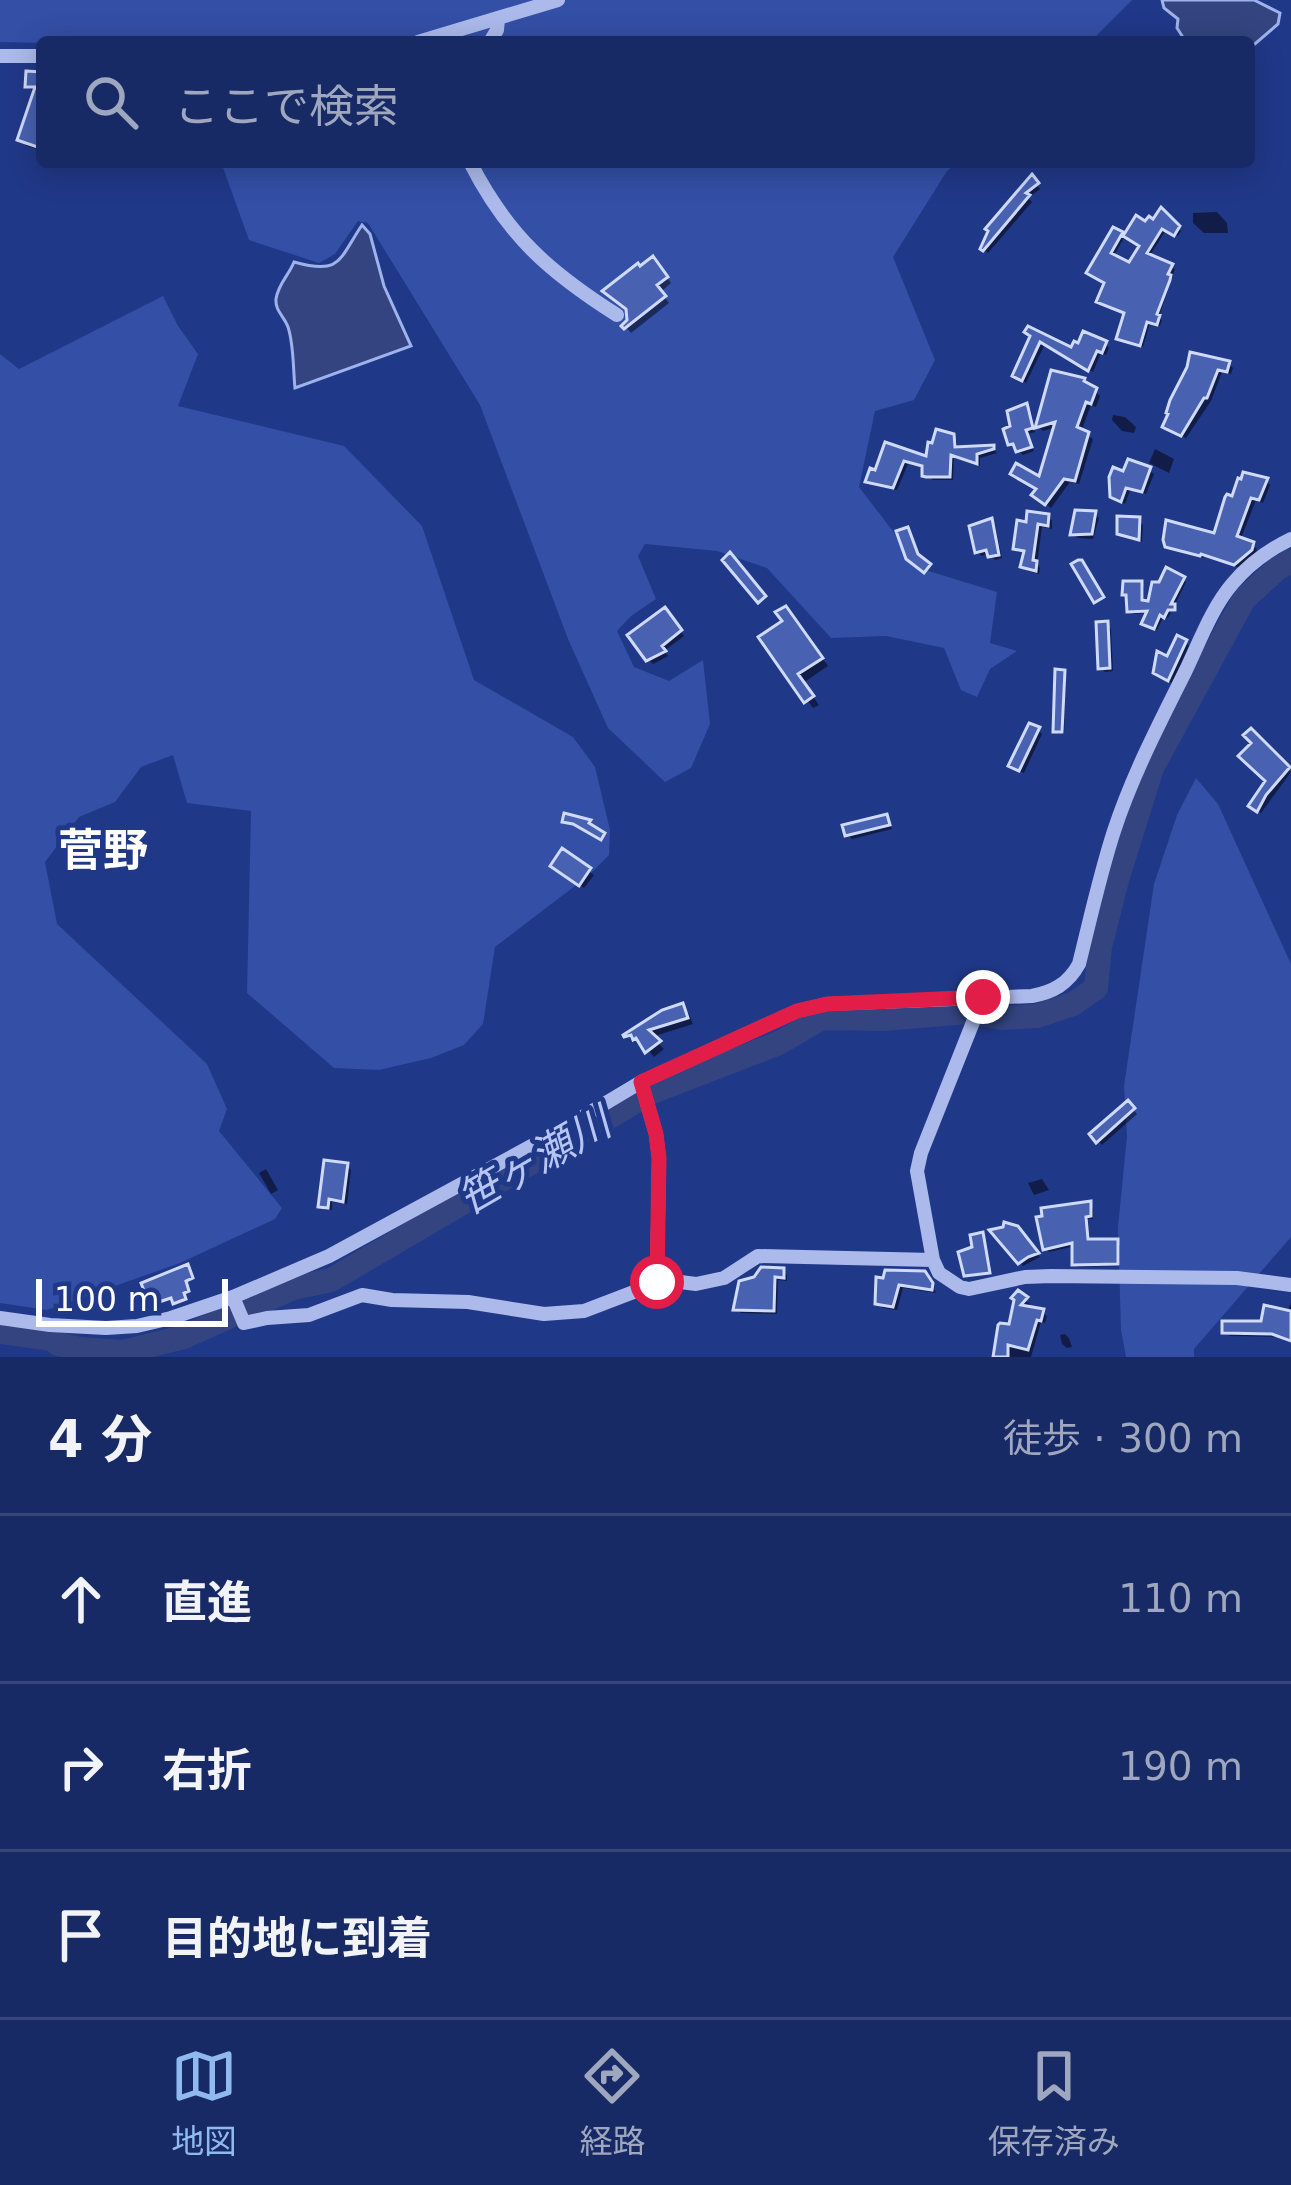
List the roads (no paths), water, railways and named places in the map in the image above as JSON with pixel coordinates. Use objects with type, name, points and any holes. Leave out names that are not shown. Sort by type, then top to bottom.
[{"type":"street","points":[[439,36],[558,0]]},
{"type":"street","points":[[494,36],[498,19]]},
{"type":"street","points":[[0,56],[36,56]]},
{"type":"street","points":[[473,168],[503,220],[528,246],[574,288],[617,315]]},
{"type":"street","points":[[0,1318],[50,1325],[137,1326],[234,1301],[797,1011],[827,1004],[978,1008],[1056,989],[1079,964],[1125,800],[1202,638],[1230,586],[1270,549],[1291,539]]},
{"type":"street","points":[[978,1008],[916,1172],[933,1260],[940,1273],[959,1287],[969,1288],[1051,1276],[1238,1278],[1291,1285]]},
{"type":"street","points":[[644,1092],[659,1158],[657,1282]]},
{"type":"street","points":[[234,1301],[242,1321],[309,1315],[362,1295],[571,1314],[665,1280],[710,1282],[735,1273],[758,1256],[933,1260]]},
{"type":"waterway","name":"笹ヶ瀬川","points":[[0,1332],[52,1339],[80,1349],[123,1352],[184,1337],[293,1288],[331,1280],[652,1092],[779,1043],[822,1018],[968,1012],[1001,1018],[1037,1016],[1073,1004],[1096,988],[1100,947],[1117,880],[1152,768],[1244,599],[1291,561]]},
{"type":"district","name":"菅野","points":[[103,850]]}]
